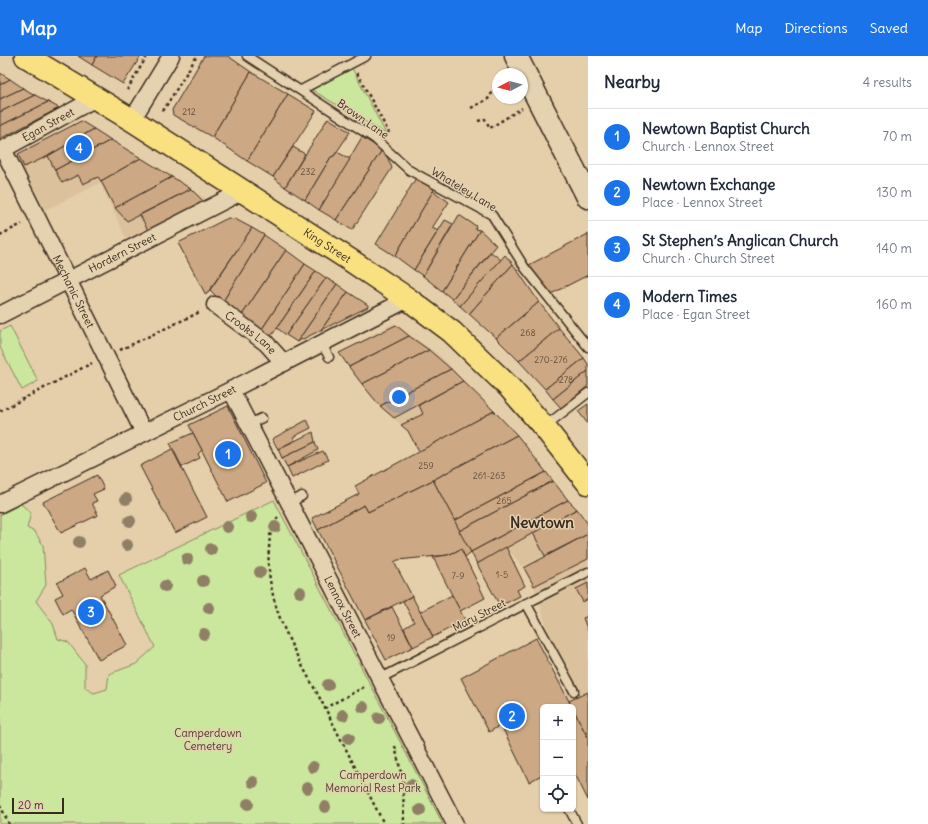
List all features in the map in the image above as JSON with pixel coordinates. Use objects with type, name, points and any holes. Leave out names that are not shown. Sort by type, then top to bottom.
[{"type":"highway","name":"King Street","points":[[26,56],[132,120],[243,191],[408,299],[452,332],[509,387],[544,427],[588,482]]},
{"type":"street","points":[[132,120],[171,56]]},
{"type":"street","points":[[516,56],[588,197]]},
{"type":"street","name":"Egan Street","points":[[2,150],[96,98]]},
{"type":"street","name":"Mechanic Street","points":[[2,150],[144,433]]},
{"type":"street","name":"Hordern Street","points":[[0,315],[243,191]]},
{"type":"street","name":"Church Street","points":[[0,504],[284,363],[326,351],[408,299]]},
{"type":"street","name":"Crooks Lane","points":[[215,305],[266,343],[284,363]]},
{"type":"street","name":"Lennox Street","points":[[231,390],[256,421],[291,504],[455,824]]},
{"type":"lane","name":"Brown Lane","points":[[247,56],[375,139],[409,170]]},
{"type":"lane","points":[[301,90],[366,56]]},
{"type":"lane","name":"Whateley Lane","points":[[409,170],[492,215],[525,268],[588,347]]},
{"type":"lane","points":[[544,427],[588,393]]},
{"type":"lane","name":"Mary Street","points":[[380,678],[588,572]]},
{"type":"lane","points":[[526,603],[574,691]]},
{"type":"lane","points":[[571,812],[577,824]]},
{"type":"path","points":[[126,90],[147,56]]},
{"type":"path","points":[[163,112],[196,56]]},
{"type":"path","points":[[352,64],[392,138]]},
{"type":"path","points":[[471,108],[488,99],[492,93]]},
{"type":"path","points":[[478,121],[485,120],[490,128],[523,108]]},
{"type":"path","points":[[0,235],[36,216]]},
{"type":"path","points":[[291,504],[270,528],[268,563],[271,591],[278,617],[384,824]]},
{"type":"path","points":[[325,708],[364,687]]},
{"type":"path","points":[[394,743],[403,782],[404,824]]},
{"type":"path","points":[[0,805],[9,824]]},
{"type":"shaded area","points":[[81,121],[208,200],[207,202],[128,242],[100,183],[45,210],[16,155]]},
{"type":"shaded area","points":[[394,323],[440,356],[516,435],[588,526],[588,738],[576,715],[576,704],[571,704],[569,701],[534,586],[524,568],[506,547],[477,564],[459,531],[312,518],[358,494],[355,486],[419,452],[408,431],[380,406],[339,353]]},
{"type":"green space","points":[[352,68],[386,134],[312,90]]},
{"type":"green space","points":[[10,326],[38,381],[22,390],[0,347],[0,331]]},
{"type":"green space","name":"Camperdown Cemetery","points":[[274,500],[443,824],[0,824],[0,515],[21,504],[31,513],[27,528],[35,532],[43,545],[46,585],[36,601],[53,624],[58,639],[68,642],[85,664],[85,688],[94,693],[107,689],[109,674],[136,664],[155,647],[119,575]]},
{"type":"building","points":[[78,56],[97,56],[92,65]]},
{"type":"building","points":[[97,56],[141,56],[123,84],[92,65]]},
{"type":"building","points":[[204,56],[228,56],[251,72],[212,137],[173,115],[172,110]]},
{"type":"building","points":[[251,72],[288,94],[247,161],[212,137]]},
{"type":"building","points":[[0,73],[10,79],[0,85]]},
{"type":"building","points":[[10,79],[23,88],[0,99],[0,85]]},
{"type":"building","points":[[23,88],[35,95],[0,112],[0,99]]},
{"type":"building","points":[[288,94],[316,111],[273,177],[247,161]]},
{"type":"building","points":[[35,95],[48,102],[0,126],[0,112]]},
{"type":"building","points":[[48,102],[59,108],[0,139],[0,126]]},
{"type":"building","points":[[328,118],[350,132],[334,156],[331,157],[305,200],[285,187]]},
{"type":"building","points":[[81,121],[94,129],[48,156],[24,167],[18,154]]},
{"type":"building","points":[[94,129],[111,140],[55,170],[48,156]]},
{"type":"building","points":[[362,137],[382,150],[336,220],[319,210]]},
{"type":"building","points":[[111,140],[141,158],[101,181],[98,177],[83,184],[78,175],[62,183],[55,170]]},
{"type":"building","points":[[293,147],[305,154],[285,187],[273,177]]},
{"type":"building","points":[[382,150],[386,154],[392,168],[352,230],[336,220]]},
{"type":"building","points":[[337,152],[350,159],[319,210],[305,200],[331,157]]},
{"type":"building","points":[[141,158],[172,177],[115,208],[101,181]]},
{"type":"building","points":[[172,177],[191,189],[127,221],[115,208]]},
{"type":"building","points":[[416,178],[435,188],[395,256],[376,244]]},
{"type":"building","points":[[191,189],[205,203],[149,232],[140,215]]},
{"type":"building","points":[[433,191],[449,202],[432,228],[438,231],[414,270],[395,256]]},
{"type":"building","points":[[459,215],[476,226],[475,229],[480,230],[442,291],[423,276]]},
{"type":"building","points":[[228,218],[235,219],[252,228],[206,295],[178,243]]},
{"type":"building","points":[[445,220],[453,224],[423,276],[414,270]]},
{"type":"building","points":[[252,228],[264,235],[222,303],[210,290]]},
{"type":"building","points":[[480,230],[496,245],[452,299],[442,291]]},
{"type":"building","points":[[588,234],[588,275],[551,294],[529,265]]},
{"type":"building","points":[[264,235],[286,250],[240,318],[222,303]]},
{"type":"building","points":[[286,250],[305,264],[260,332],[240,318]]},
{"type":"building","points":[[491,252],[501,260],[460,306],[452,299]]},
{"type":"building","points":[[505,255],[513,264],[469,314],[460,306]]},
{"type":"building","points":[[305,264],[316,271],[270,338],[260,332]]},
{"type":"building","points":[[513,264],[539,302],[496,338],[469,314]]},
{"type":"building","points":[[316,271],[326,278],[286,335],[277,328]]},
{"type":"building","points":[[326,278],[337,284],[297,342],[286,335]]},
{"type":"building","points":[[337,284],[348,292],[321,330],[297,342]]},
{"type":"building","points":[[348,292],[368,305],[368,307],[321,330]]},
{"type":"building","points":[[539,302],[559,328],[519,361],[496,338]]},
{"type":"building","points":[[396,325],[409,336],[349,367],[339,353]]},
{"type":"building","points":[[559,328],[584,358],[545,389],[519,361]]},
{"type":"building","points":[[409,336],[429,350],[362,384],[349,367]]},
{"type":"building","points":[[429,350],[451,369],[380,406],[362,384]]},
{"type":"building","points":[[584,358],[588,364],[588,371],[553,399],[545,389]]},
{"type":"building","points":[[451,369],[463,381],[394,418],[380,406]]},
{"type":"building","points":[[588,371],[588,386],[561,408],[553,399]]},
{"type":"building","points":[[463,381],[494,411],[419,452],[408,431],[401,425],[423,414],[419,405]]},
{"type":"building","points":[[588,404],[588,424],[578,411]]},
{"type":"building","points":[[228,406],[266,483],[228,502],[189,425]]},
{"type":"building","points":[[494,411],[517,435],[433,480],[368,512],[364,505],[318,530],[312,518],[359,494],[355,486]]},
{"type":"building","points":[[307,420],[311,428],[293,437],[295,440],[278,449],[272,439]]},
{"type":"building","points":[[313,432],[315,442],[282,458],[278,449]]},
{"type":"building","points":[[193,433],[202,450],[198,454],[200,458],[182,467],[170,443]]},
{"type":"building","points":[[517,435],[546,472],[454,521],[433,480]]},
{"type":"building","points":[[315,442],[318,450],[287,467],[282,458]]},
{"type":"building","points":[[172,449],[207,517],[175,533],[140,466]]},
{"type":"building","points":[[323,451],[328,460],[292,478],[287,467]]},
{"type":"building","points":[[546,472],[553,481],[459,531],[454,521]]},
{"type":"building","points":[[97,475],[104,489],[93,494],[97,501],[92,503],[98,515],[61,533],[43,502]]},
{"type":"building","points":[[433,480],[471,552],[465,557],[461,549],[448,555],[398,560],[394,562],[412,596],[365,620],[318,530],[364,505],[368,512]]},
{"type":"building","points":[[553,481],[568,500],[471,552],[459,531]]},
{"type":"building","points":[[568,500],[577,509],[477,564],[471,552]]},
{"type":"building","points":[[577,509],[588,524],[588,534],[545,556],[533,533]]},
{"type":"building","points":[[588,534],[588,559],[534,586],[524,568]]},
{"type":"building","points":[[506,547],[525,586],[517,590],[520,596],[500,606],[477,564]]},
{"type":"building","points":[[461,549],[485,598],[460,611],[433,557],[448,555]]},
{"type":"building","points":[[85,568],[91,579],[108,570],[116,586],[100,595],[127,645],[99,660],[71,609],[63,614],[55,598],[63,594],[57,583]]},
{"type":"building","points":[[588,583],[588,599],[583,602],[576,589]]},
{"type":"building","points":[[452,595],[465,620],[433,637],[420,612]]},
{"type":"building","points":[[412,596],[433,637],[413,647],[404,628],[414,622],[403,601]]},
{"type":"building","points":[[392,607],[413,647],[386,660],[365,620]]},
{"type":"building","points":[[588,616],[588,631],[583,618]]},
{"type":"building","points":[[536,638],[570,704],[540,704],[540,776],[529,782],[501,725],[489,732],[461,678]]},
{"type":"building","points":[[588,692],[588,738],[576,715],[576,704],[571,704],[569,701]]},
{"type":"building","points":[[576,715],[588,738],[588,800],[576,776]]},
{"type":"place","name":"Modern Times","points":[[79,148]]},
{"type":"place","name":"Newtown Baptist Church","points":[[228,454]]},
{"type":"place","name":"St Stephen’s Anglican Church","points":[[91,612]]},
{"type":"place","name":"Newtown Exchange","points":[[512,716]]},
{"type":"district","name":"Newtown","points":[[542,523]]},
{"type":"park label","name":"Camperdown Memorial Rest Park","points":[[373,781]]}]
